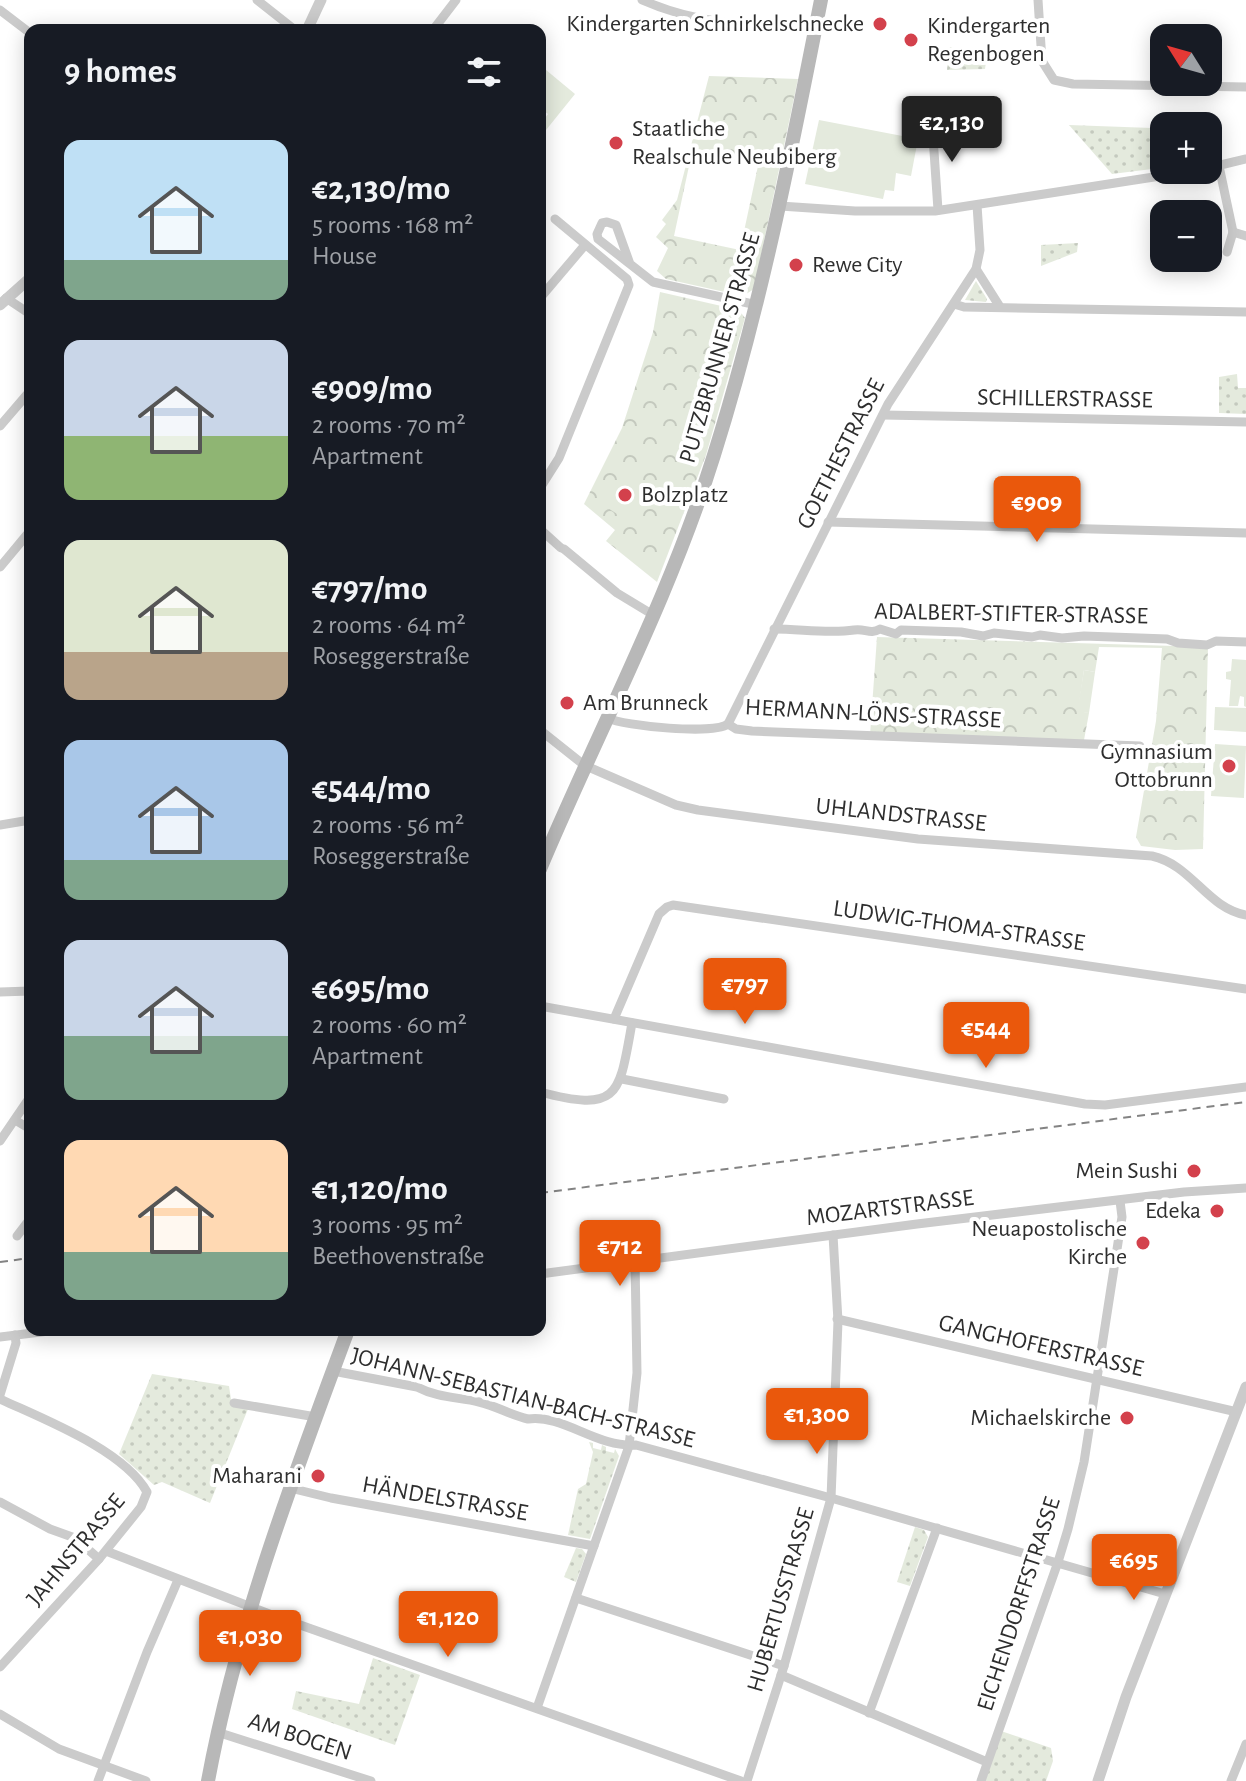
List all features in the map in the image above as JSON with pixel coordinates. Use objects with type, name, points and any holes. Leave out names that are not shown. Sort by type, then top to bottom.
[{"type":"main road","name":"PUTZBRUNNER STRASSE","points":[[546,855],[584,765],[655,616],[714,456],[757,305],[821,0]]},
{"type":"main road","points":[[208,1781],[217,1732],[250,1606],[346,1336]]},
{"type":"street","points":[[257,0],[287,24]]},
{"type":"street","points":[[310,24],[321,0]]},
{"type":"street","points":[[438,24],[456,0]]},
{"type":"street","points":[[642,0],[676,14],[722,23],[815,26]]},
{"type":"street","points":[[1038,0],[1042,61],[1048,73],[1058,81],[1073,84],[1246,87]]},
{"type":"street","points":[[0,10],[24,28]]},
{"type":"street","points":[[932,122],[938,210]]},
{"type":"street","points":[[1222,165],[1246,159]]},
{"type":"street","points":[[780,206],[855,211],[938,210],[1150,178]]},
{"type":"street","points":[[1222,180],[1233,232],[1227,252]]},
{"type":"street","name":"GOETHESTRASSE","points":[[728,724],[901,381],[976,269],[980,250],[977,205]]},
{"type":"street","points":[[546,479],[559,458],[629,285],[627,279],[555,219]]},
{"type":"street","points":[[630,264],[616,225],[602,223],[598,239],[630,264],[662,286],[757,305]]},
{"type":"street","points":[[1233,232],[1246,236]]},
{"type":"street","points":[[546,291],[585,245]]},
{"type":"street","points":[[976,269],[1000,307]]},
{"type":"street","points":[[24,282],[2,299],[24,311]]},
{"type":"street","points":[[954,304],[964,307],[1246,312]]},
{"type":"street","points":[[0,426],[24,398]]},
{"type":"street","name":"SCHILLERSTRASSE","points":[[883,415],[1246,422]]},
{"type":"street","points":[[828,522],[1246,533]]},
{"type":"street","points":[[546,534],[617,593],[655,616]]},
{"type":"street","points":[[0,567],[24,538]]},
{"type":"street","name":"ADALBERT-STIFTER-STRASSE","points":[[774,629],[874,632],[880,629],[896,634],[901,630],[983,636],[994,633],[1032,637],[1139,637],[1207,645],[1216,641],[1246,642]]},
{"type":"street","name":"HERMANN-LÖNS-STRASSE","points":[[607,718],[632,726],[718,729],[728,724],[742,731],[1140,746]]},
{"type":"street","name":"UHLANDSTRASSE","points":[[546,735],[584,765],[676,805],[918,839],[1163,858],[1184,870],[1230,912],[1246,915]]},
{"type":"street","points":[[0,825],[24,824]]},
{"type":"street","name":"LUDWIG-THOMA-STRASSE","points":[[614,1019],[658,918],[667,907],[690,906],[1246,989]]},
{"type":"street","points":[[0,992],[24,991]]},
{"type":"street","points":[[546,1007],[1085,1104],[1105,1105],[1246,1087]]},
{"type":"street","points":[[546,1093],[589,1102],[608,1095],[622,1079],[632,1023]]},
{"type":"street","points":[[622,1079],[724,1099]]},
{"type":"street","points":[[0,1141],[24,1106]]},
{"type":"street","points":[[15,1120],[24,1125]]},
{"type":"street","name":"MOZARTSTRASSE","points":[[546,1273],[1188,1191],[1246,1188]]},
{"type":"street","name":"EICHENDORFFSTRASSE","points":[[981,1781],[1058,1562],[1084,1462],[1122,1217],[1120,1201]]},
{"type":"street","points":[[17,1236],[24,1227]]},
{"type":"street","name":"HUBERTUSSTRASSE","points":[[744,1781],[783,1670],[831,1498],[837,1319],[833,1235]]},
{"type":"street","points":[[537,1708],[629,1446],[637,1373],[635,1261]]},
{"type":"street","name":"GANGHOFERSTRASSE","points":[[837,1319],[1237,1412]]},
{"type":"street","points":[[0,1337],[24,1334]]},
{"type":"street","points":[[0,1397],[16,1343],[15,1335]]},
{"type":"street","name":"JOHANN-SEBASTIAN-BACH-STRASSE","points":[[333,1371],[417,1387],[463,1401],[476,1401],[528,1419],[536,1418],[584,1433],[590,1438],[636,1445],[1165,1594]]},
{"type":"street","points":[[1098,1781],[1123,1703],[1246,1387]]},
{"type":"street","name":"JAHNSTRASSE","points":[[0,1397],[101,1448],[147,1492],[141,1507],[102,1555],[0,1667]]},
{"type":"street","points":[[234,1403],[316,1417]]},
{"type":"street","name":"HÄNDELSTRASSE","points":[[290,1488],[308,1494],[594,1546]]},
{"type":"street","points":[[0,1502],[50,1529],[75,1538],[102,1555],[744,1781]]},
{"type":"street","points":[[869,1713],[937,1528]]},
{"type":"street","points":[[98,1781],[178,1580]]},
{"type":"street","points":[[576,1598],[783,1670],[869,1713],[987,1762]]},
{"type":"street","points":[[0,1714],[43,1741],[146,1781]]},
{"type":"street","name":"AM BOGEN","points":[[217,1732],[371,1781]]},
{"type":"street","points":[[1231,1781],[1246,1744]]},
{"type":"street","points":[[1236,1768],[1246,1772]]},
{"type":"green space","points":[[949,47],[988,47],[985,69],[947,70]]},
{"type":"green space","points":[[546,70],[575,94],[546,130]]},
{"type":"green space","points":[[709,76],[798,79],[754,289],[743,296],[666,279],[657,271],[668,248],[656,237],[666,224],[662,220],[677,200]],"holes":[[[692,152],[758,166],[740,250],[674,236]]]},
{"type":"green space","points":[[819,120],[918,139],[911,176],[896,173],[894,191],[885,190],[883,199],[805,184]]},
{"type":"green space","points":[[1069,125],[1150,128],[1150,169],[1112,174]]},
{"type":"green space","points":[[1078,243],[1077,252],[1041,266],[1041,245]]},
{"type":"green space","points":[[976,281],[987,299],[986,302],[965,300]]},
{"type":"green space","points":[[660,292],[739,310],[745,318],[706,455],[657,582],[606,541],[615,530],[584,504],[622,428],[653,332]]},
{"type":"green space","points":[[1237,374],[1238,388],[1246,388],[1246,414],[1219,413],[1219,377]]},
{"type":"green space","name":"Bolzplatz","points":[[624,471],[646,485],[625,519],[603,505]]},
{"type":"green space","points":[[877,637],[1208,647],[1203,849],[1141,846],[1136,837],[1156,721],[1162,648],[1099,647],[1095,672],[1084,670],[1078,711],[1089,713],[1084,740],[870,735]]},
{"type":"green space","points":[[1232,659],[1246,660],[1246,707],[1244,697],[1240,696],[1238,706],[1229,706],[1231,680],[1226,679],[1226,672],[1231,671]]},
{"type":"green space","points":[[1084,670],[1095,672],[1089,713],[1077,712]]},
{"type":"green space","points":[[1215,707],[1246,708],[1246,732],[1214,730]]},
{"type":"green space","points":[[1215,744],[1246,746],[1244,798],[1211,796]]},
{"type":"green space","points":[[152,1374],[229,1386],[232,1406],[248,1409],[210,1503],[162,1482],[154,1485],[119,1454]]},
{"type":"green space","points":[[589,1442],[593,1443],[593,1448],[601,1450],[602,1445],[606,1451],[614,1453],[615,1449],[619,1456],[590,1539],[568,1535],[578,1489],[586,1484],[593,1452]]},
{"type":"green space","points":[[915,1527],[924,1530],[928,1537],[910,1586],[897,1582]]},
{"type":"green space","points":[[576,1548],[586,1554],[576,1582],[564,1577]]},
{"type":"green space","points":[[373,1658],[420,1675],[395,1745],[292,1709],[296,1691],[359,1704]]},
{"type":"green space","points":[[1001,1731],[1051,1748],[1053,1761],[1046,1781],[984,1781]]},
{"type":"railway","points":[[546,1192],[1246,1102]]},
{"type":"railway","points":[[0,1262],[24,1259]]},
{"type":"place","name":"Kindergarten Schnirkelschnecke","points":[[880,24]]},
{"type":"place","name":"Kindergarten Regenbogen","points":[[911,40]]},
{"type":"place","name":"Staatliche Realschule Neubiberg","points":[[616,143]]},
{"type":"place","name":"Rewe City","points":[[796,265]]},
{"type":"place","name":"Bolzplatz","points":[[625,495]]},
{"type":"place","name":"Am Brunneck","points":[[567,703]]},
{"type":"place","name":"Gymnasium Ottobrunn","points":[[1229,766]]},
{"type":"place","name":"Mein Sushi","points":[[1194,1171]]},
{"type":"place","name":"Edeka","points":[[1217,1211]]},
{"type":"place","name":"Neuapostolische Kirche","points":[[1143,1243]]},
{"type":"place","name":"Michaelskirche","points":[[1127,1418]]},
{"type":"place","name":"Maharani","points":[[318,1476]]}]
